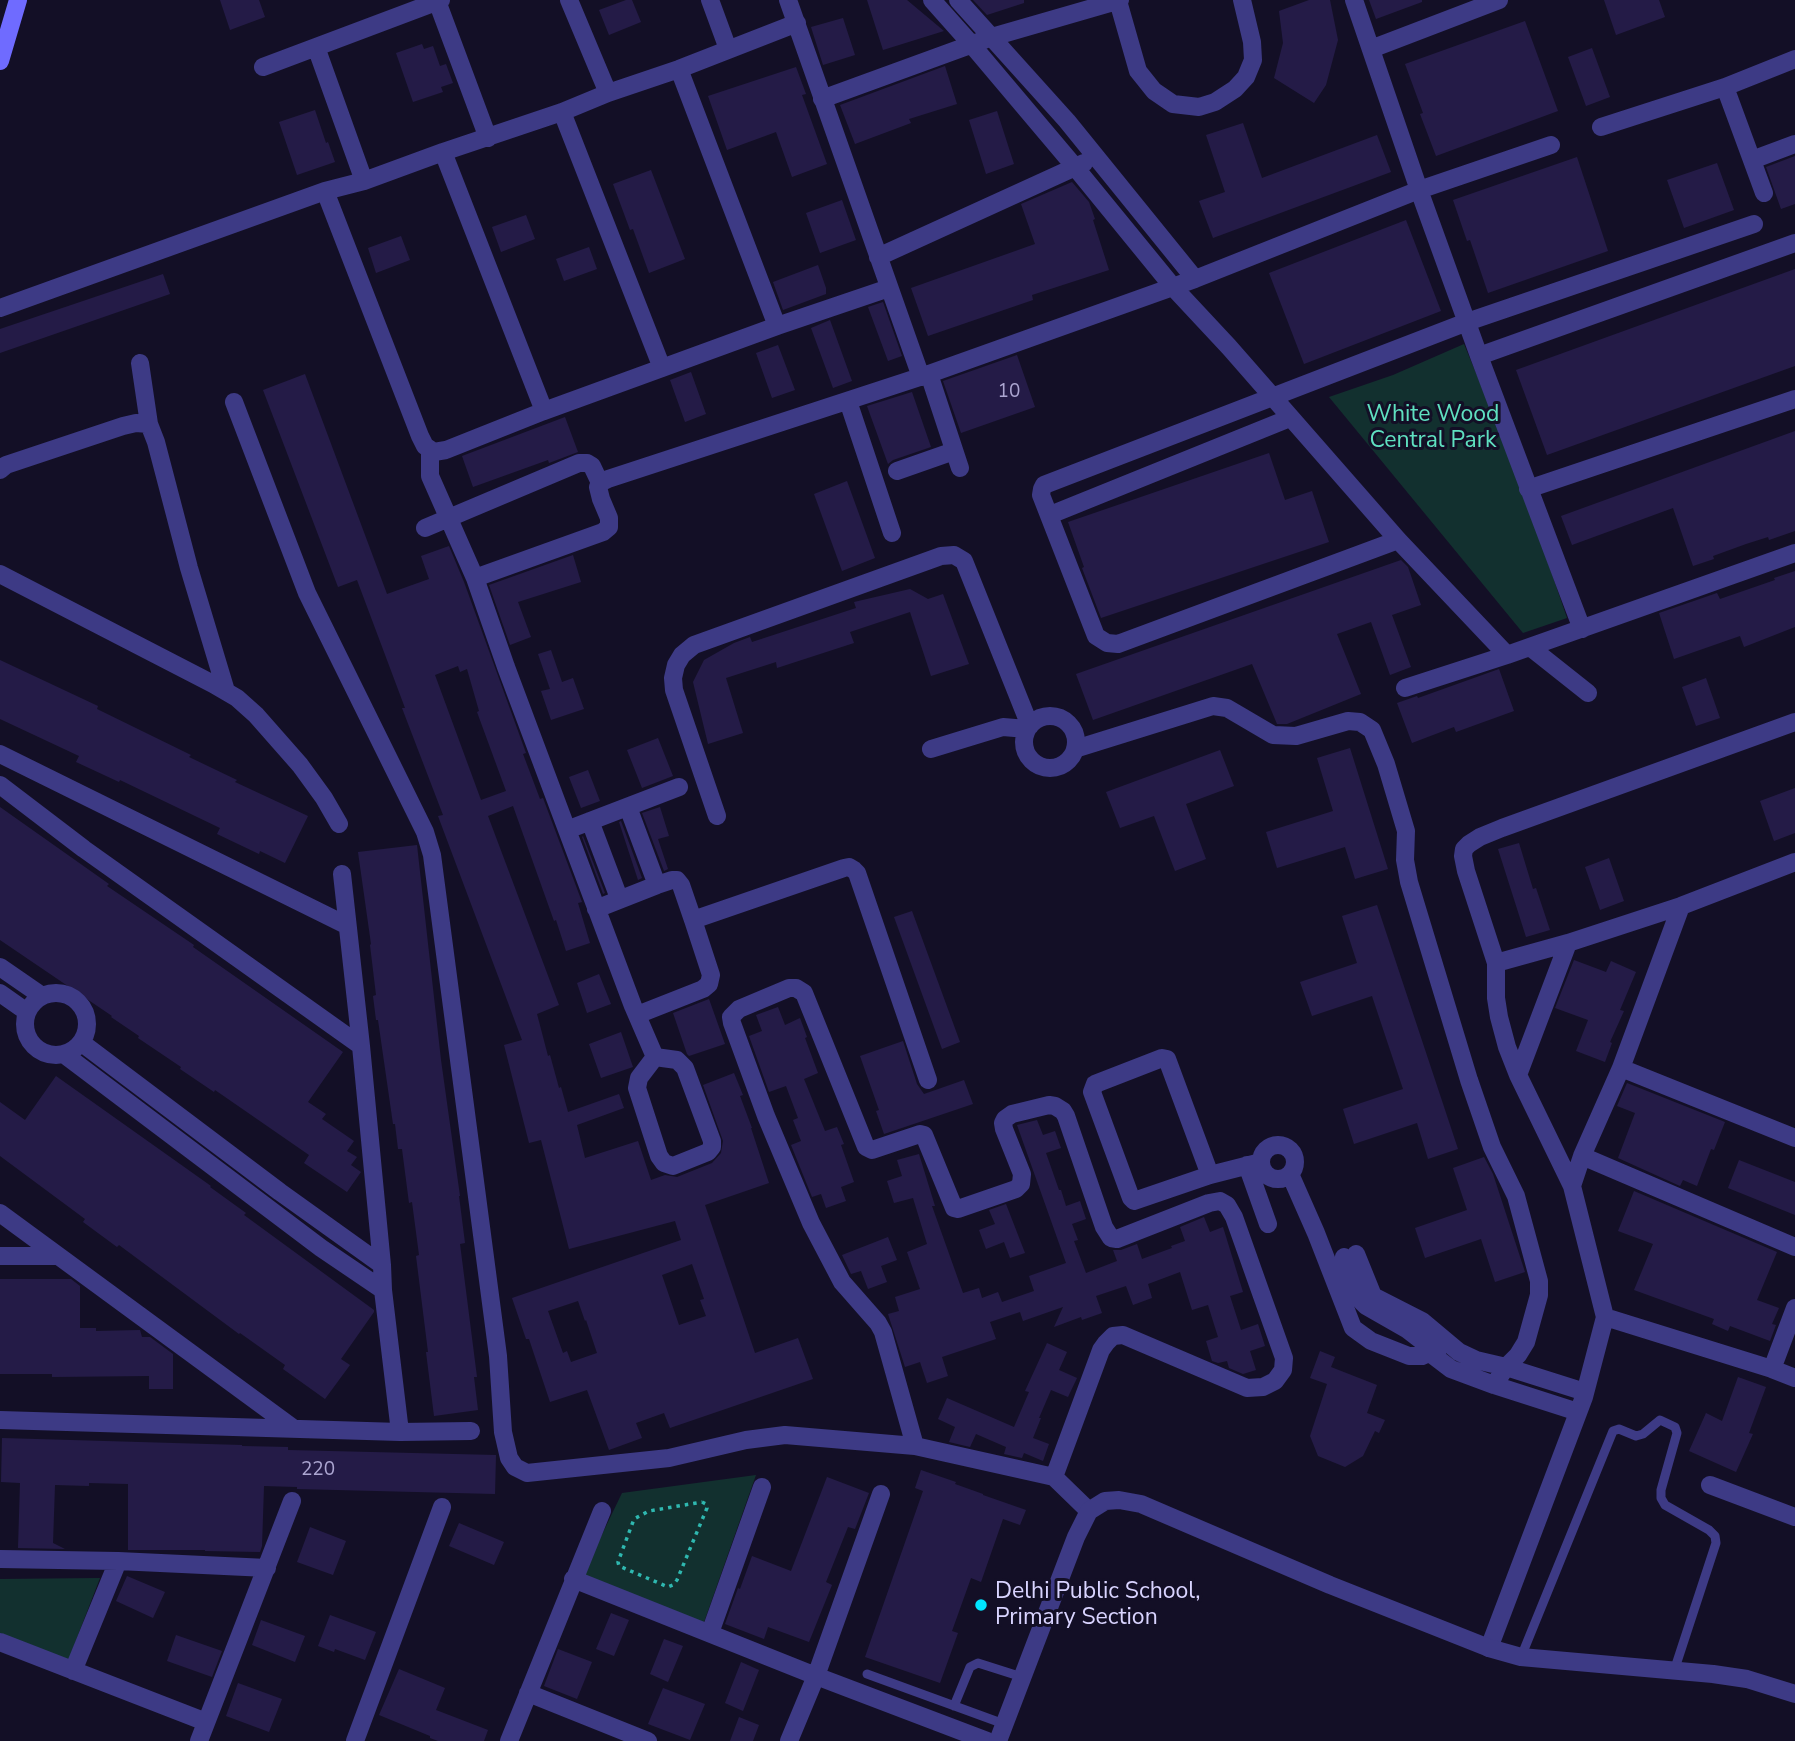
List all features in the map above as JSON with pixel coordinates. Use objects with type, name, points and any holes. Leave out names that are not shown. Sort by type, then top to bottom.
[{"type":"main road","points":[[0,61],[18,0]]},
{"type":"street","points":[[569,0],[608,93]]},
{"type":"street","points":[[710,0],[728,49]]},
{"type":"street","points":[[788,0],[889,288],[957,460],[897,471]]},
{"type":"street","points":[[932,0],[1075,167],[1173,287],[1398,540],[1507,655]]},
{"type":"street","points":[[958,0],[1097,157],[1195,279]]},
{"type":"street","points":[[822,99],[992,37],[1119,0],[1138,71],[1154,91],[1173,104],[1199,107],[1215,103],[1235,89],[1246,77],[1253,60],[1252,41],[1242,0]]},
{"type":"street","points":[[1354,0],[1479,356],[1582,629]]},
{"type":"street","points":[[1371,49],[1499,0]]},
{"type":"street","points":[[263,67],[439,1],[488,138]]},
{"type":"street","points":[[0,307],[325,191],[364,181],[562,112],[797,23]]},
{"type":"street","points":[[316,47],[364,181]]},
{"type":"street","points":[[1601,127],[1724,87],[1795,59]]},
{"type":"street","points":[[679,69],[777,326]]},
{"type":"street","points":[[1724,87],[1764,193]]},
{"type":"street","points":[[562,112],[662,368]]},
{"type":"street","points":[[1752,160],[1795,144]]},
{"type":"street","points":[[600,483],[925,376],[1195,279],[1419,190],[1551,145]]},
{"type":"street","points":[[443,152],[544,411]]},
{"type":"street","points":[[878,257],[1097,157]]},
{"type":"street","points":[[325,191],[420,436],[430,450],[446,450],[544,411],[889,288]]},
{"type":"street","points":[[1398,540],[1118,644],[1107,643],[1096,636],[1041,495],[1045,485],[1467,322],[1754,224]]},
{"type":"street","points":[[1479,356],[1795,243]]},
{"type":"street","points":[[1630,266],[1643,297]]},
{"type":"street","points":[[140,363],[149,424],[226,691]]},
{"type":"street","points":[[1528,489],[1795,399]]},
{"type":"street","points":[[849,401],[892,533]]},
{"type":"street","points":[[234,402],[307,593],[419,820],[432,855],[498,1356],[503,1432],[509,1458],[515,1467],[527,1473],[669,1458],[746,1440],[785,1436],[915,1446],[1054,1477],[1089,1511]]},
{"type":"street","points":[[1050,515],[1290,418]]},
{"type":"street","points":[[0,470],[6,465],[123,425],[149,424]]},
{"type":"street","points":[[430,450],[430,476],[475,578],[596,909],[655,1057]]},
{"type":"street","points":[[425,528],[579,463],[592,466],[600,483],[598,492],[609,518],[609,527],[475,578]]},
{"type":"street","points":[[1405,688],[1507,655],[1795,553]]},
{"type":"street","points":[[717,816],[674,690],[673,678],[682,655],[694,645],[941,556],[954,555],[964,561],[1027,731],[1024,747],[1027,755],[1032,762],[1049,769],[1066,763],[1075,748],[1074,733],[1063,720],[1048,716],[1040,719],[1027,731],[933,754]]},
{"type":"street","points":[[0,574],[237,698],[278,739],[324,798],[340,824]]},
{"type":"street","points":[[1530,647],[1588,693]]},
{"type":"street","points":[[1075,748],[1213,706],[1227,708],[1273,735],[1296,736],[1348,722],[1360,722],[1372,730],[1386,764],[1406,831],[1407,873],[1465,1068],[1492,1147],[1516,1196],[1539,1281],[1539,1295],[1526,1342],[1494,1385]]},
{"type":"street","points":[[1489,1648],[1578,1412],[1605,1317],[1572,1186],[1507,1047],[1496,998],[1496,963],[1463,856],[1468,844],[1502,828],[1795,722]]},
{"type":"street","points":[[0,754],[346,925]]},
{"type":"street","points":[[0,785],[84,849],[361,1046]]},
{"type":"street","points":[[567,830],[679,787]]},
{"type":"street","points":[[628,807],[657,885]]},
{"type":"street","points":[[590,821],[619,898]]},
{"type":"street","points":[[1496,963],[1681,906],[1795,862]]},
{"type":"street","points":[[692,920],[844,868],[854,870],[928,1080]]},
{"type":"street","points":[[342,874],[383,1290],[400,1432]]},
{"type":"street","points":[[596,909],[672,880],[677,880],[681,885],[711,975],[709,984],[703,989],[637,1015]]},
{"type":"street","points":[[1572,1186],[1681,906]]},
{"type":"street","points":[[1518,1075],[1568,943]]},
{"type":"street","points":[[0,968],[41,996]]},
{"type":"street","points":[[915,1446],[883,1332],[842,1282],[811,1223],[766,1116],[732,1023],[731,1017],[739,1009],[789,988],[796,988],[804,993],[866,1147],[872,1150],[920,1133],[925,1135],[954,1208],[958,1209],[1016,1189],[1021,1184],[1022,1174],[1003,1123],[1012,1115],[1049,1105],[1063,1111],[1066,1116],[1104,1227],[1111,1238],[1117,1240],[1220,1201],[1227,1205],[1234,1217],[1284,1358],[1283,1370],[1275,1381],[1263,1387],[1247,1388],[1123,1335],[1113,1336],[1101,1350],[1054,1477]]},
{"type":"street","points":[[0,993],[27,1012]]},
{"type":"street","points":[[62,993],[72,997],[80,1003],[88,1023],[82,1043],[65,1055],[45,1054],[36,1048],[26,1032],[27,1012],[41,996],[62,993]]},
{"type":"street","points":[[82,1043],[382,1265]]},
{"type":"street","points":[[65,1055],[321,1248],[383,1290]]},
{"type":"street","points":[[655,1057],[677,1060],[685,1068],[712,1141],[708,1153],[673,1166],[664,1163],[659,1156],[637,1088],[639,1078],[655,1057]]},
{"type":"street","points":[[1210,1175],[1167,1059],[1162,1058],[1095,1084],[1092,1092],[1132,1200],[1254,1164],[1274,1145],[1285,1146],[1294,1158],[1293,1169],[1285,1177],[1274,1178],[1254,1164]]},
{"type":"street","points":[[1620,1068],[1795,1138]]},
{"type":"street","points":[[1582,1156],[1795,1247]]},
{"type":"street","points":[[1254,1164],[1268,1224]]},
{"type":"street","points":[[1290,1174],[1353,1328],[1371,1341],[1401,1354],[1416,1356],[1430,1353],[1447,1343]]},
{"type":"street","points":[[0,1213],[293,1428]]},
{"type":"street","points":[[1578,1412],[1451,1369],[1430,1353],[1421,1340],[1408,1330],[1362,1302],[1350,1255],[1373,1296],[1422,1321],[1467,1356],[1585,1392]]},
{"type":"street","points":[[0,1256],[57,1256]]},
{"type":"street","points":[[1772,1369],[1795,1308]]},
{"type":"street","points":[[1605,1317],[1795,1378]]},
{"type":"street","points":[[0,1420],[400,1432],[471,1431]]},
{"type":"street","points":[[1710,1485],[1795,1517]]},
{"type":"street","points":[[710,1633],[762,1487]]},
{"type":"street","points":[[789,1741],[816,1676],[881,1494]]},
{"type":"street","points":[[998,1741],[1076,1537],[1089,1511],[1105,1502],[1119,1500],[1141,1504],[1330,1585],[1489,1648],[1521,1657],[1747,1679],[1795,1694]]},
{"type":"street","points":[[199,1741],[292,1502]]},
{"type":"street","points":[[355,1741],[442,1507]]},
{"type":"street","points":[[509,1741],[602,1511]]},
{"type":"street","points":[[0,1559],[267,1568]]},
{"type":"street","points":[[72,1671],[118,1561]]},
{"type":"street","points":[[573,1579],[987,1741]]},
{"type":"street","points":[[0,1642],[206,1722]]},
{"type":"street","points":[[528,1693],[648,1741]]},
{"type":"lane","points":[[1521,1657],[1613,1431],[1619,1429],[1636,1436],[1643,1434],[1660,1420],[1675,1427],[1677,1433],[1661,1498],[1665,1505],[1709,1530],[1715,1536],[1716,1543],[1674,1671]]},
{"type":"lane","points":[[954,1706],[970,1667],[978,1663],[1022,1677]]},
{"type":"lane","points":[[867,1674],[1004,1724]]},
{"type":"path","points":[[702,1502],[707,1508],[673,1585],[668,1587],[619,1566],[618,1562],[634,1518],[649,1511],[702,1502]]},
{"type":"green space","name":"White Wood Central Park","points":[[1464,344],[1518,475],[1567,618],[1523,633],[1329,397],[1393,375]]},
{"type":"green space","points":[[756,1475],[703,1625],[582,1576],[622,1493]]},
{"type":"green space","points":[[100,1578],[68,1661],[0,1633],[0,1579]]},
{"type":"building","points":[[220,0],[259,0],[265,17],[230,30]]},
{"type":"building","points":[[632,0],[641,22],[609,35],[599,10]]},
{"type":"building","points":[[867,0],[907,0],[944,31],[883,50]]},
{"type":"building","points":[[973,0],[1024,0],[1024,3],[987,15]]},
{"type":"building","points":[[1309,0],[1330,0],[1338,40],[1326,85],[1314,103],[1274,78],[1283,43],[1279,11]]},
{"type":"building","points":[[1369,0],[1422,0],[1422,2],[1376,19]]},
{"type":"building","points":[[1604,0],[1659,0],[1665,17],[1616,35]]},
{"type":"building","points":[[843,18],[855,55],[823,65],[811,27]]},
{"type":"building","points":[[1525,21],[1558,111],[1436,156],[1405,64]]},
{"type":"building","points":[[422,44],[424,49],[433,46],[440,66],[446,64],[453,83],[441,87],[443,92],[413,102],[396,53]]},
{"type":"building","points":[[1592,48],[1610,97],[1586,106],[1568,57]]},
{"type":"building","points":[[945,66],[957,104],[909,119],[911,123],[855,144],[840,105]]},
{"type":"building","points":[[796,67],[806,94],[802,95],[827,164],[792,177],[776,132],[727,150],[708,96]]},
{"type":"building","points":[[315,110],[335,162],[297,175],[279,122]]},
{"type":"building","points":[[997,111],[1014,164],[986,174],[969,120]]},
{"type":"building","points":[[1243,123],[1262,178],[1377,135],[1391,172],[1213,238],[1199,201],[1225,192],[1206,135]]},
{"type":"building","points":[[1795,156],[1795,204],[1781,209],[1766,167]]},
{"type":"building","points":[[1577,157],[1608,251],[1488,293],[1453,200]]},
{"type":"building","points":[[1717,163],[1734,210],[1684,228],[1667,180]]},
{"type":"building","points":[[651,170],[685,259],[649,273],[613,184]]},
{"type":"building","points":[[1072,182],[1089,202],[1109,270],[1032,295],[1033,300],[928,336],[911,288],[1035,244],[1021,204]]},
{"type":"building","points":[[842,200],[856,240],[820,253],[806,213]]},
{"type":"building","points":[[526,215],[535,239],[501,252],[492,227]]},
{"type":"building","points":[[1406,220],[1441,311],[1304,364],[1269,273]]},
{"type":"building","points":[[401,236],[410,260],[376,273],[368,248]]},
{"type":"building","points":[[589,247],[597,269],[564,281],[556,259]]},
{"type":"building","points":[[818,265],[826,294],[783,310],[773,282]]},
{"type":"building","points":[[1795,269],[1795,366],[1547,455],[1516,370]]},
{"type":"building","points":[[163,274],[170,294],[0,353],[0,329]]},
{"type":"building","points":[[883,302],[902,356],[888,361],[868,307]]},
{"type":"building","points":[[830,320],[852,381],[833,388],[811,328]]},
{"type":"building","points":[[778,345],[795,390],[772,398],[756,353]]},
{"type":"building","points":[[1017,355],[1035,407],[961,433],[943,381]]},
{"type":"building","points":[[691,372],[706,414],[685,422],[670,380]]},
{"type":"building","points":[[305,374],[387,594],[429,579],[421,556],[449,546],[526,753],[523,754],[540,799],[543,798],[582,902],[578,903],[590,943],[566,951],[513,806],[488,816],[559,1005],[537,1014],[548,1056],[550,1055],[568,1112],[619,1094],[624,1108],[577,1125],[585,1158],[638,1141],[651,1180],[665,1175],[677,1177],[712,1163],[721,1153],[723,1141],[703,1085],[734,1073],[769,1183],[705,1205],[755,1353],[798,1338],[813,1379],[670,1428],[664,1413],[636,1423],[642,1438],[609,1450],[587,1390],[550,1402],[512,1298],[681,1240],[675,1221],[569,1249],[541,1140],[529,1143],[504,1045],[522,1040],[438,816],[443,815],[402,708],[405,708],[357,580],[338,587],[263,390]],"holes":[[[458,666],[460,672],[467,669],[479,711],[477,712],[506,791],[481,800],[435,675]],[[692,1264],[704,1299],[700,1300],[706,1316],[679,1325],[662,1275]],[[578,1301],[597,1353],[571,1362],[567,1351],[563,1353],[548,1311]]]},
{"type":"building","points":[[912,392],[931,447],[888,464],[867,406]]},
{"type":"building","points":[[565,417],[578,452],[473,487],[462,456]]},
{"type":"building","points":[[1795,431],[1795,531],[1746,544],[1693,566],[1673,508],[1572,545],[1561,516]]},
{"type":"building","points":[[1269,453],[1285,500],[1312,491],[1329,542],[1101,618],[1068,522]]},
{"type":"building","points":[[847,481],[875,558],[842,571],[814,494]]},
{"type":"building","points":[[573,555],[581,582],[518,602],[531,637],[510,645],[489,585]]},
{"type":"building","points":[[1401,560],[1408,567],[1421,605],[1392,615],[1411,667],[1390,675],[1371,622],[1337,634],[1361,694],[1287,724],[1277,724],[1252,664],[1093,720],[1076,674]]},
{"type":"building","points":[[1795,571],[1795,627],[1744,647],[1740,636],[1674,659],[1659,613],[1717,593],[1720,599]]},
{"type":"building","points":[[910,589],[928,599],[943,594],[969,664],[931,676],[910,612],[850,632],[854,643],[777,668],[776,662],[726,678],[743,733],[708,744],[693,682],[704,660],[750,637],[752,642],[856,608],[854,602]]},
{"type":"building","points":[[551,650],[562,682],[573,678],[584,709],[551,720],[541,691],[550,689],[538,654]]},
{"type":"building","points":[[0,660],[98,706],[97,709],[191,755],[189,757],[237,780],[235,782],[308,816],[285,863],[217,834],[220,828],[76,762],[79,756],[0,719]]},
{"type":"building","points":[[1499,669],[1514,711],[1456,732],[1454,727],[1412,743],[1397,703]]},
{"type":"building","points":[[1706,678],[1720,718],[1696,726],[1682,687]]},
{"type":"building","points":[[658,738],[673,776],[642,788],[627,750]]},
{"type":"building","points":[[1350,748],[1388,869],[1355,879],[1345,847],[1277,868],[1266,832],[1333,811],[1317,758]]},
{"type":"building","points":[[1220,750],[1234,786],[1186,804],[1206,859],[1175,871],[1154,816],[1120,828],[1106,792]]},
{"type":"building","points":[[588,770],[600,801],[581,808],[569,777]]},
{"type":"building","points":[[1795,788],[1795,833],[1774,841],[1760,801]]},
{"type":"building","points":[[0,807],[343,1052],[308,1102],[326,1114],[322,1119],[354,1141],[347,1151],[357,1157],[351,1165],[361,1172],[347,1192],[304,1163],[309,1155],[180,1069],[181,1067],[138,1038],[139,1036],[112,1016],[0,940]]},
{"type":"building","points":[[660,807],[669,836],[658,839],[668,869],[664,871],[642,813]]},
{"type":"building","points":[[621,821],[642,878],[638,880],[619,822]]},
{"type":"building","points":[[582,837],[605,893],[603,894]]},
{"type":"building","points":[[1519,843],[1533,889],[1536,888],[1550,930],[1526,937],[1498,849]]},
{"type":"building","points":[[417,845],[441,1060],[460,1196],[465,1243],[460,1244],[477,1377],[474,1377],[478,1410],[434,1416],[412,1202],[409,1203],[402,1149],[398,1149],[393,1124],[376,1020],[371,944],[358,852]]},
{"type":"building","points":[[1609,858],[1624,901],[1600,910],[1585,867]]},
{"type":"building","points":[[1377,905],[1458,1149],[1428,1159],[1417,1123],[1354,1144],[1343,1109],[1403,1089],[1372,996],[1312,1016],[1300,982],[1357,963],[1342,916]]},
{"type":"building","points":[[912,911],[960,1042],[942,1049],[894,917]]},
{"type":"building","points":[[1574,960],[1606,972],[1611,961],[1636,972],[1620,1010],[1624,1011],[1610,1042],[1612,1043],[1605,1062],[1576,1051],[1588,1020],[1555,1008]]},
{"type":"building","points":[[599,974],[611,1004],[587,1013],[577,983]]},
{"type":"building","points":[[709,999],[725,1044],[689,1056],[673,1013]]},
{"type":"building","points":[[778,1007],[785,1025],[800,1018],[818,1073],[804,1079],[825,1131],[837,1127],[854,1182],[841,1187],[846,1201],[826,1208],[821,1194],[812,1197],[791,1145],[801,1141],[793,1120],[798,1118],[786,1086],[769,1092],[749,1036],[762,1031],[756,1015]]},
{"type":"building","points":[[621,1032],[633,1067],[601,1078],[589,1044]]},
{"type":"building","points":[[903,1041],[917,1084],[924,1094],[964,1080],[973,1104],[884,1134],[876,1111],[879,1110],[860,1056]]},
{"type":"building","points":[[56,1076],[211,1186],[246,1213],[244,1215],[374,1310],[341,1359],[350,1365],[325,1399],[283,1369],[285,1365],[119,1245],[117,1247],[83,1222],[85,1219],[0,1156],[0,1102],[25,1120]]},
{"type":"building","points":[[1627,1083],[1725,1122],[1697,1186],[1683,1180],[1680,1186],[1618,1158],[1635,1113],[1617,1106]]},
{"type":"building","points":[[1037,1120],[1043,1135],[1055,1131],[1061,1148],[1046,1153],[1066,1206],[1080,1201],[1086,1219],[1072,1224],[1078,1240],[1074,1241],[1086,1273],[1117,1261],[1113,1250],[1137,1244],[1142,1259],[1172,1248],[1171,1246],[1185,1241],[1180,1227],[1204,1217],[1210,1232],[1223,1227],[1243,1292],[1230,1296],[1241,1330],[1258,1324],[1265,1346],[1250,1351],[1256,1370],[1243,1374],[1229,1368],[1227,1361],[1212,1361],[1206,1341],[1218,1337],[1208,1305],[1192,1310],[1180,1272],[1148,1284],[1152,1298],[1133,1305],[1126,1286],[1096,1296],[1102,1313],[1082,1320],[1081,1317],[1054,1327],[1063,1307],[1023,1321],[1020,1312],[990,1322],[996,1339],[942,1357],[948,1376],[927,1383],[920,1362],[905,1367],[888,1314],[899,1311],[895,1297],[920,1289],[907,1252],[927,1244],[913,1198],[894,1203],[887,1181],[902,1176],[897,1160],[919,1154],[935,1206],[932,1206],[963,1293],[979,1288],[982,1298],[998,1292],[1002,1302],[1034,1291],[1029,1276],[1066,1263],[1017,1125]]},
{"type":"building","points":[[1484,1157],[1493,1174],[1525,1272],[1495,1282],[1481,1239],[1425,1258],[1415,1228],[1467,1210],[1453,1168]]},
{"type":"building","points":[[1739,1160],[1795,1182],[1795,1215],[1728,1188]]},
{"type":"building","points":[[1634,1191],[1777,1252],[1757,1300],[1779,1308],[1772,1324],[1776,1325],[1770,1341],[1730,1326],[1728,1331],[1712,1324],[1714,1319],[1634,1290],[1653,1244],[1618,1231]]},
{"type":"building","points":[[1006,1204],[1025,1253],[1010,1258],[1004,1242],[986,1249],[979,1230],[995,1224],[989,1210]]},
{"type":"building","points":[[888,1237],[897,1260],[881,1266],[887,1282],[868,1289],[861,1271],[851,1274],[842,1255]]},
{"type":"building","points":[[0,1279],[71,1279],[80,1286],[80,1328],[96,1328],[96,1331],[140,1330],[142,1337],[150,1337],[173,1354],[173,1389],[149,1389],[149,1376],[52,1377],[52,1374],[0,1374]]},
{"type":"building","points":[[1047,1343],[1067,1352],[1059,1370],[1077,1378],[1068,1397],[1051,1390],[1039,1418],[1033,1438],[1049,1444],[1043,1461],[1024,1453],[1022,1458],[1004,1454],[1006,1447],[976,1434],[970,1447],[949,1442],[955,1427],[938,1419],[947,1398],[1014,1427],[1029,1392],[1025,1391]]},
{"type":"building","points":[[1320,1351],[1335,1357],[1331,1367],[1377,1385],[1367,1413],[1385,1420],[1379,1433],[1375,1431],[1363,1456],[1345,1467],[1318,1456],[1310,1436],[1327,1384],[1310,1378]]},
{"type":"building","points":[[1738,1377],[1766,1387],[1749,1433],[1753,1434],[1736,1472],[1689,1451],[1706,1413],[1722,1421]]},
{"type":"building","points":[[2,1438],[242,1445],[288,1447],[288,1450],[496,1455],[495,1494],[264,1486],[260,1552],[128,1550],[128,1484],[55,1485],[53,1543],[65,1549],[18,1548],[20,1483],[1,1482]]},
{"type":"building","points":[[921,1470],[1026,1510],[1020,1525],[1003,1519],[981,1582],[971,1578],[952,1631],[958,1633],[940,1683],[865,1657],[923,1491],[915,1488]]},
{"type":"building","points":[[827,1477],[869,1493],[855,1529],[848,1527],[826,1582],[832,1585],[809,1642],[768,1627],[764,1639],[725,1624],[752,1556],[791,1571]]},
{"type":"building","points":[[459,1523],[504,1542],[494,1565],[449,1546]]},
{"type":"building","points":[[310,1527],[346,1541],[333,1575],[297,1562]]},
{"type":"building","points":[[127,1576],[165,1592],[153,1618],[116,1601]]},
{"type":"building","points":[[611,1613],[629,1620],[614,1656],[596,1649]]},
{"type":"building","points":[[330,1615],[376,1632],[365,1660],[318,1646]]},
{"type":"building","points":[[261,1620],[305,1636],[295,1662],[252,1645]]},
{"type":"building","points":[[176,1635],[222,1651],[212,1677],[167,1661]]},
{"type":"building","points":[[664,1639],[683,1646],[668,1682],[650,1674]]},
{"type":"building","points":[[558,1649],[592,1662],[577,1699],[544,1686]]},
{"type":"building","points":[[741,1662],[759,1670],[743,1711],[725,1703]]},
{"type":"building","points":[[399,1669],[445,1688],[436,1710],[488,1730],[484,1741],[438,1741],[379,1715]]},
{"type":"building","points":[[238,1683],[282,1699],[269,1732],[226,1716]]},
{"type":"building","points":[[663,1688],[705,1704],[690,1740],[648,1724]]},
{"type":"building","points":[[739,1717],[759,1725],[753,1741],[730,1741]]},
{"type":"place","name":"Delhi Public School, Primary Section","points":[[981,1605]]}]
